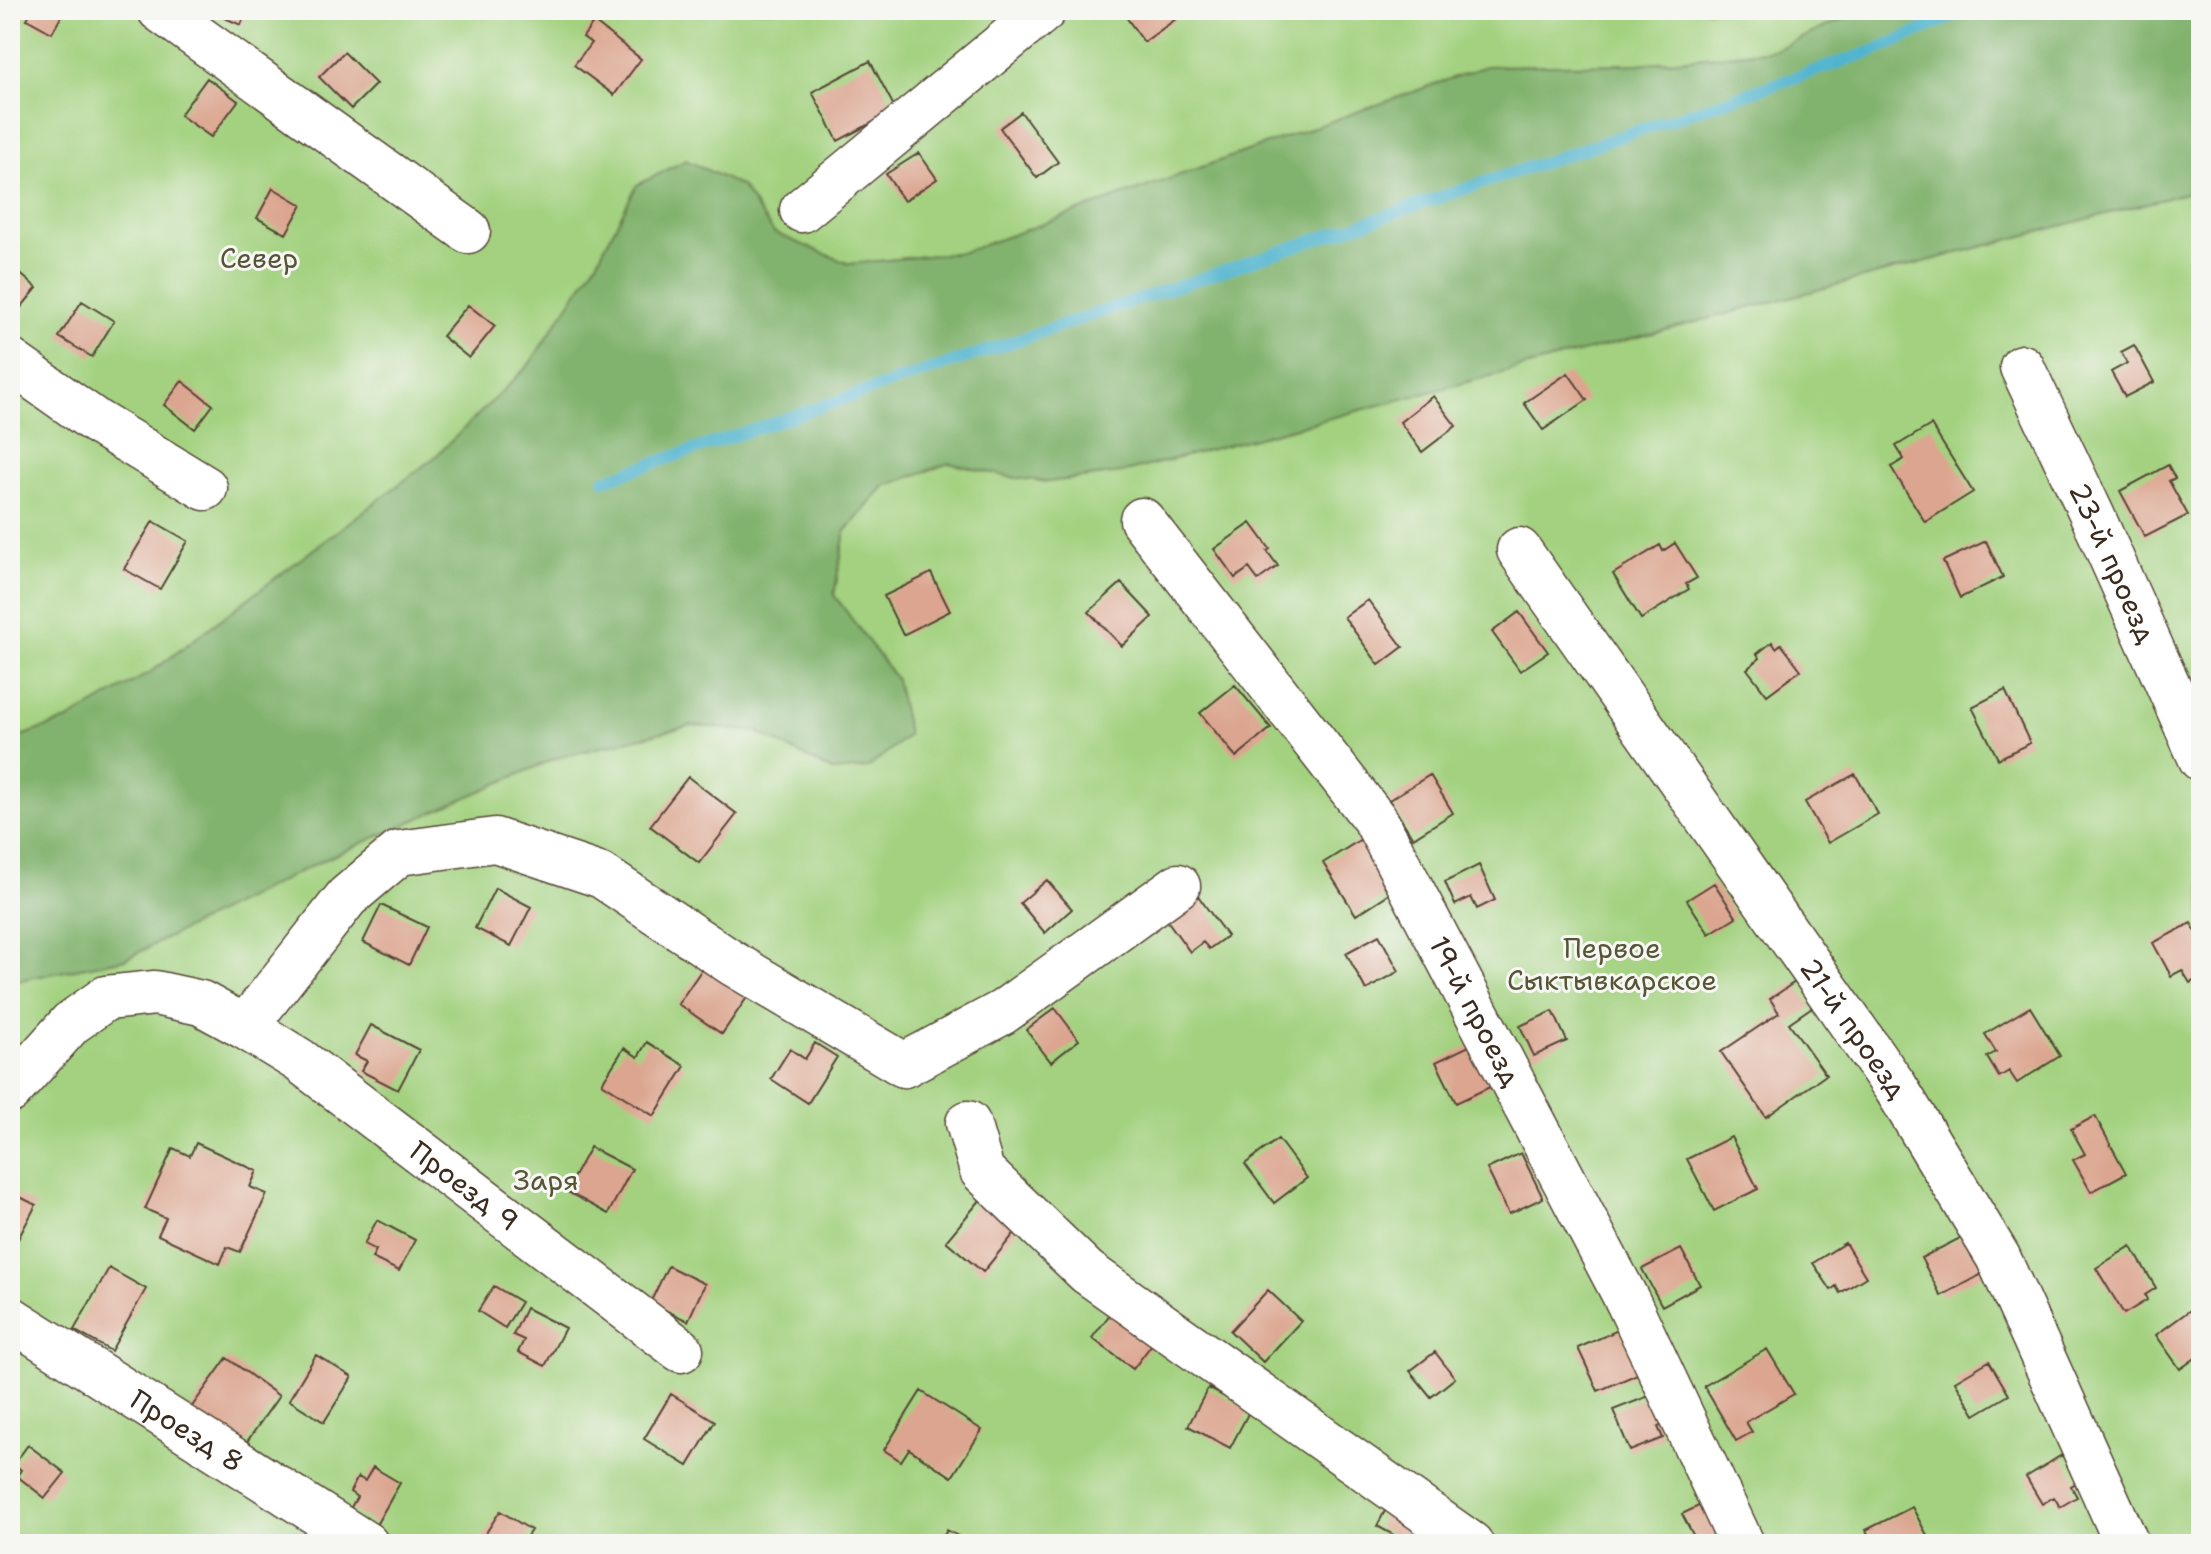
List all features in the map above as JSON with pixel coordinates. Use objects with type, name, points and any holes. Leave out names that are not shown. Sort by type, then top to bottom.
[{"type":"street","points":[[160,10],[468,231]]},
{"type":"street","points":[[802,210],[1044,10]]},
{"type":"street","points":[[10,361],[95,421],[205,488]]},
{"type":"street","name":"23-й проезд","points":[[2022,367],[2201,759]]},
{"type":"street","name":"19-й проезд","points":[[1142,520],[1376,821],[1628,1302],[1742,1544]]},
{"type":"street","name":"21-й проезд","points":[[1519,550],[1896,1088],[1998,1257],[2127,1544]]},
{"type":"street","points":[[245,1027],[347,897],[399,853],[495,840],[602,876],[732,963],[904,1065],[1003,1012],[1178,886]]},
{"type":"street","name":"Проезд 9","points":[[10,1091],[71,1023],[106,998],[155,993],[201,1003],[299,1060],[681,1350]]},
{"type":"street","points":[[968,1123],[982,1171],[1087,1272],[1471,1544]]},
{"type":"street","name":"Проезд 8","points":[[10,1318],[366,1544]]},
{"type":"green space","name":"Север","points":[[10,10],[1863,10],[1775,50],[1639,64],[1486,66],[964,252],[849,264],[774,233],[741,186],[637,185],[597,262],[528,366],[434,458],[154,670],[68,720],[10,740]]},
{"type":"green space","points":[[1863,10],[2201,10],[2201,189],[1121,473],[1048,482],[949,463],[884,486],[845,532],[834,595],[896,679],[908,735],[868,768],[832,771],[758,732],[692,725],[556,758],[319,862],[125,959],[10,982],[10,740],[68,720],[154,670],[434,458],[528,366],[597,262],[637,185],[686,160],[741,186],[774,233],[849,264],[964,252],[1486,66],[1639,64],[1775,50]]},
{"type":"green space","name":"Первое Сыктывкарское","points":[[2201,189],[2201,1544],[10,1544],[10,982],[125,959],[319,862],[556,758],[691,725],[758,732],[832,771],[896,679],[834,595],[845,532],[884,486],[949,463],[1048,482],[1121,473]]},
{"type":"building","points":[[32,10],[65,10],[52,33],[27,19]]},
{"type":"building","points":[[206,10],[247,10],[241,25]]},
{"type":"building","points":[[1121,10],[1175,10],[1180,16],[1144,42]]},
{"type":"building","points":[[594,22],[641,59],[614,95],[574,65],[591,43],[583,37]]},
{"type":"building","points":[[344,52],[376,84],[351,109],[319,77]]},
{"type":"building","points":[[870,61],[896,110],[838,141],[812,92]]},
{"type":"building","points":[[207,78],[238,101],[211,137],[180,115]]},
{"type":"building","points":[[1021,112],[1058,162],[1037,178],[1000,128]]},
{"type":"building","points":[[919,153],[937,179],[904,201],[886,174]]},
{"type":"building","points":[[273,188],[302,205],[286,234],[257,218]]},
{"type":"building","points":[[10,265],[37,288],[14,316],[10,312]]},
{"type":"building","points":[[82,301],[114,321],[92,357],[59,337]]},
{"type":"building","points":[[468,305],[495,326],[469,358],[442,336]]},
{"type":"building","points":[[2134,345],[2154,382],[2125,397],[2111,372],[2127,363],[2121,352]]},
{"type":"building","points":[[1568,373],[1587,400],[1543,430],[1524,403]]},
{"type":"building","points":[[182,381],[213,405],[195,429],[164,405]]},
{"type":"building","points":[[1433,396],[1456,426],[1422,452],[1400,422]]},
{"type":"building","points":[[1931,425],[1973,492],[1925,522],[1891,467],[1904,459],[1896,446]]},
{"type":"building","points":[[2168,465],[2175,478],[2169,481],[2188,515],[2145,537],[2120,491]]},
{"type":"building","points":[[153,521],[188,541],[160,589],[124,569]]},
{"type":"building","points":[[1251,523],[1278,566],[1258,580],[1249,568],[1235,578],[1214,549]]},
{"type":"building","points":[[1986,541],[2003,577],[1960,598],[1943,561]]},
{"type":"building","points":[[1675,543],[1697,578],[1686,584],[1689,589],[1641,619],[1613,574],[1660,545],[1663,551]]},
{"type":"building","points":[[931,573],[950,611],[903,635],[884,596]]},
{"type":"building","points":[[1121,583],[1153,617],[1122,646],[1089,612]]},
{"type":"building","points":[[1368,600],[1403,647],[1379,665],[1344,617]]},
{"type":"building","points":[[1519,612],[1548,652],[1520,671],[1492,632]]},
{"type":"building","points":[[1772,642],[1776,648],[1781,644],[1801,670],[1767,695],[1747,669],[1760,658],[1757,654]]},
{"type":"building","points":[[1235,685],[1271,728],[1236,757],[1200,713]]},
{"type":"building","points":[[2005,690],[2030,743],[1998,759],[1972,707]]},
{"type":"building","points":[[1855,774],[1878,814],[1828,843],[1805,802]]},
{"type":"building","points":[[1430,775],[1453,813],[1413,838],[1389,800]]},
{"type":"building","points":[[688,777],[737,814],[699,863],[650,826]]},
{"type":"building","points":[[1363,838],[1395,890],[1356,915],[1323,863]]},
{"type":"building","points":[[1479,865],[1495,900],[1477,909],[1471,897],[1455,905],[1445,882]]},
{"type":"building","points":[[1047,880],[1072,909],[1045,933],[1020,903]]},
{"type":"building","points":[[1714,883],[1736,917],[1709,934],[1687,900]]},
{"type":"building","points":[[495,888],[531,907],[511,946],[475,928]]},
{"type":"building","points":[[1196,893],[1227,936],[1209,949],[1203,942],[1190,952],[1164,916]]},
{"type":"building","points":[[381,905],[427,927],[409,965],[363,942]]},
{"type":"building","points":[[2191,923],[2201,942],[2201,977],[2190,983],[2182,970],[2171,976],[2153,943]]},
{"type":"building","points":[[1379,935],[1399,971],[1366,990],[1346,953]]},
{"type":"building","points":[[707,962],[750,993],[722,1034],[678,1004]]},
{"type":"building","points":[[1795,982],[1812,1007],[1789,1023],[1826,1075],[1766,1117],[1721,1052],[1779,1013],[1770,999]]},
{"type":"building","points":[[2030,1007],[2060,1056],[2017,1083],[2009,1071],[1999,1077],[1987,1057],[1996,1052],[1985,1034]]},
{"type":"building","points":[[1055,1008],[1079,1040],[1051,1062],[1026,1030]]},
{"type":"building","points":[[1553,1011],[1567,1041],[1534,1056],[1520,1026]]},
{"type":"building","points":[[371,1025],[419,1050],[398,1090],[361,1071],[367,1061],[355,1055]]},
{"type":"building","points":[[647,1042],[685,1066],[654,1116],[602,1083],[624,1048],[638,1057]]},
{"type":"building","points":[[815,1043],[837,1057],[808,1103],[771,1079],[790,1049],[805,1059]]},
{"type":"building","points":[[1473,1044],[1492,1086],[1456,1103],[1436,1062]]},
{"type":"building","points":[[2095,1116],[2126,1173],[2091,1192],[2073,1160],[2085,1154],[2071,1129]]},
{"type":"building","points":[[1731,1137],[1758,1189],[1714,1211],[1687,1159]]},
{"type":"building","points":[[1278,1139],[1307,1178],[1274,1203],[1245,1164]]},
{"type":"building","points":[[196,1143],[257,1171],[250,1187],[267,1194],[240,1252],[227,1247],[220,1264],[158,1235],[166,1218],[145,1209],[173,1148],[190,1156]]},
{"type":"building","points":[[590,1147],[632,1169],[608,1214],[566,1191]]},
{"type":"building","points":[[1521,1153],[1543,1198],[1509,1214],[1487,1169]]},
{"type":"building","points":[[10,1192],[36,1205],[18,1239],[10,1234]]},
{"type":"building","points":[[981,1199],[1018,1229],[983,1272],[946,1241]]},
{"type":"building","points":[[377,1220],[415,1240],[399,1271],[372,1258],[376,1250],[364,1244]]},
{"type":"building","points":[[1966,1235],[1986,1272],[1941,1296],[1921,1258]]},
{"type":"building","points":[[1845,1243],[1866,1277],[1840,1293],[1836,1286],[1831,1290],[1813,1263]]},
{"type":"building","points":[[2131,1246],[2156,1288],[2145,1295],[2147,1300],[2124,1314],[2096,1268]]},
{"type":"building","points":[[1681,1249],[1700,1285],[1662,1306],[1642,1269]]},
{"type":"building","points":[[668,1266],[705,1284],[688,1321],[650,1303]]},
{"type":"building","points":[[109,1268],[146,1289],[111,1351],[74,1330]]},
{"type":"building","points":[[494,1286],[521,1302],[505,1328],[478,1311]]},
{"type":"building","points":[[1268,1290],[1301,1321],[1263,1362],[1230,1331]]},
{"type":"building","points":[[2197,1305],[2201,1309],[2201,1354],[2180,1369],[2156,1335]]},
{"type":"building","points":[[526,1308],[565,1328],[545,1366],[518,1352],[524,1340],[513,1335]]},
{"type":"building","points":[[1111,1313],[1152,1344],[1133,1369],[1092,1338]]},
{"type":"building","points":[[1620,1329],[1640,1373],[1598,1391],[1578,1348]]},
{"type":"building","points":[[1767,1349],[1794,1394],[1746,1422],[1752,1432],[1736,1441],[1704,1386]]},
{"type":"building","points":[[1435,1352],[1455,1378],[1431,1397],[1410,1371]]},
{"type":"building","points":[[316,1355],[352,1377],[324,1422],[289,1400]]},
{"type":"building","points":[[227,1358],[279,1396],[241,1450],[188,1412]]},
{"type":"building","points":[[1989,1361],[2009,1395],[1975,1415],[1955,1381]]},
{"type":"building","points":[[1208,1388],[1250,1410],[1230,1448],[1188,1426]]},
{"type":"building","points":[[921,1391],[982,1430],[952,1477],[909,1449],[901,1461],[884,1450]]},
{"type":"building","points":[[671,1394],[715,1421],[688,1466],[644,1439]]},
{"type":"building","points":[[1654,1394],[1666,1424],[1658,1427],[1663,1438],[1630,1451],[1613,1410]]},
{"type":"building","points":[[28,1445],[65,1473],[45,1498],[17,1476],[21,1470],[14,1464]]},
{"type":"building","points":[[2062,1455],[2078,1482],[2071,1486],[2077,1497],[2060,1507],[2054,1497],[2042,1504],[2026,1477]]},
{"type":"building","points":[[373,1467],[400,1483],[376,1525],[350,1509],[357,1497],[350,1492],[358,1477],[365,1481]]},
{"type":"building","points":[[1707,1502],[1728,1544],[1698,1544],[1682,1514]]},
{"type":"building","points":[[1388,1505],[1421,1522],[1410,1544],[1377,1526]]},
{"type":"building","points":[[1912,1507],[1928,1537],[1914,1544],[1873,1544],[1866,1530]]},
{"type":"building","points":[[500,1511],[531,1530],[522,1544],[479,1544]]},
{"type":"building","points":[[947,1530],[972,1544],[939,1544]]},
{"type":"waterway","points":[[604,480],[1879,49],[1967,10]]},
{"type":"park label","name":"Заря","points":[[546,1180]]}]
